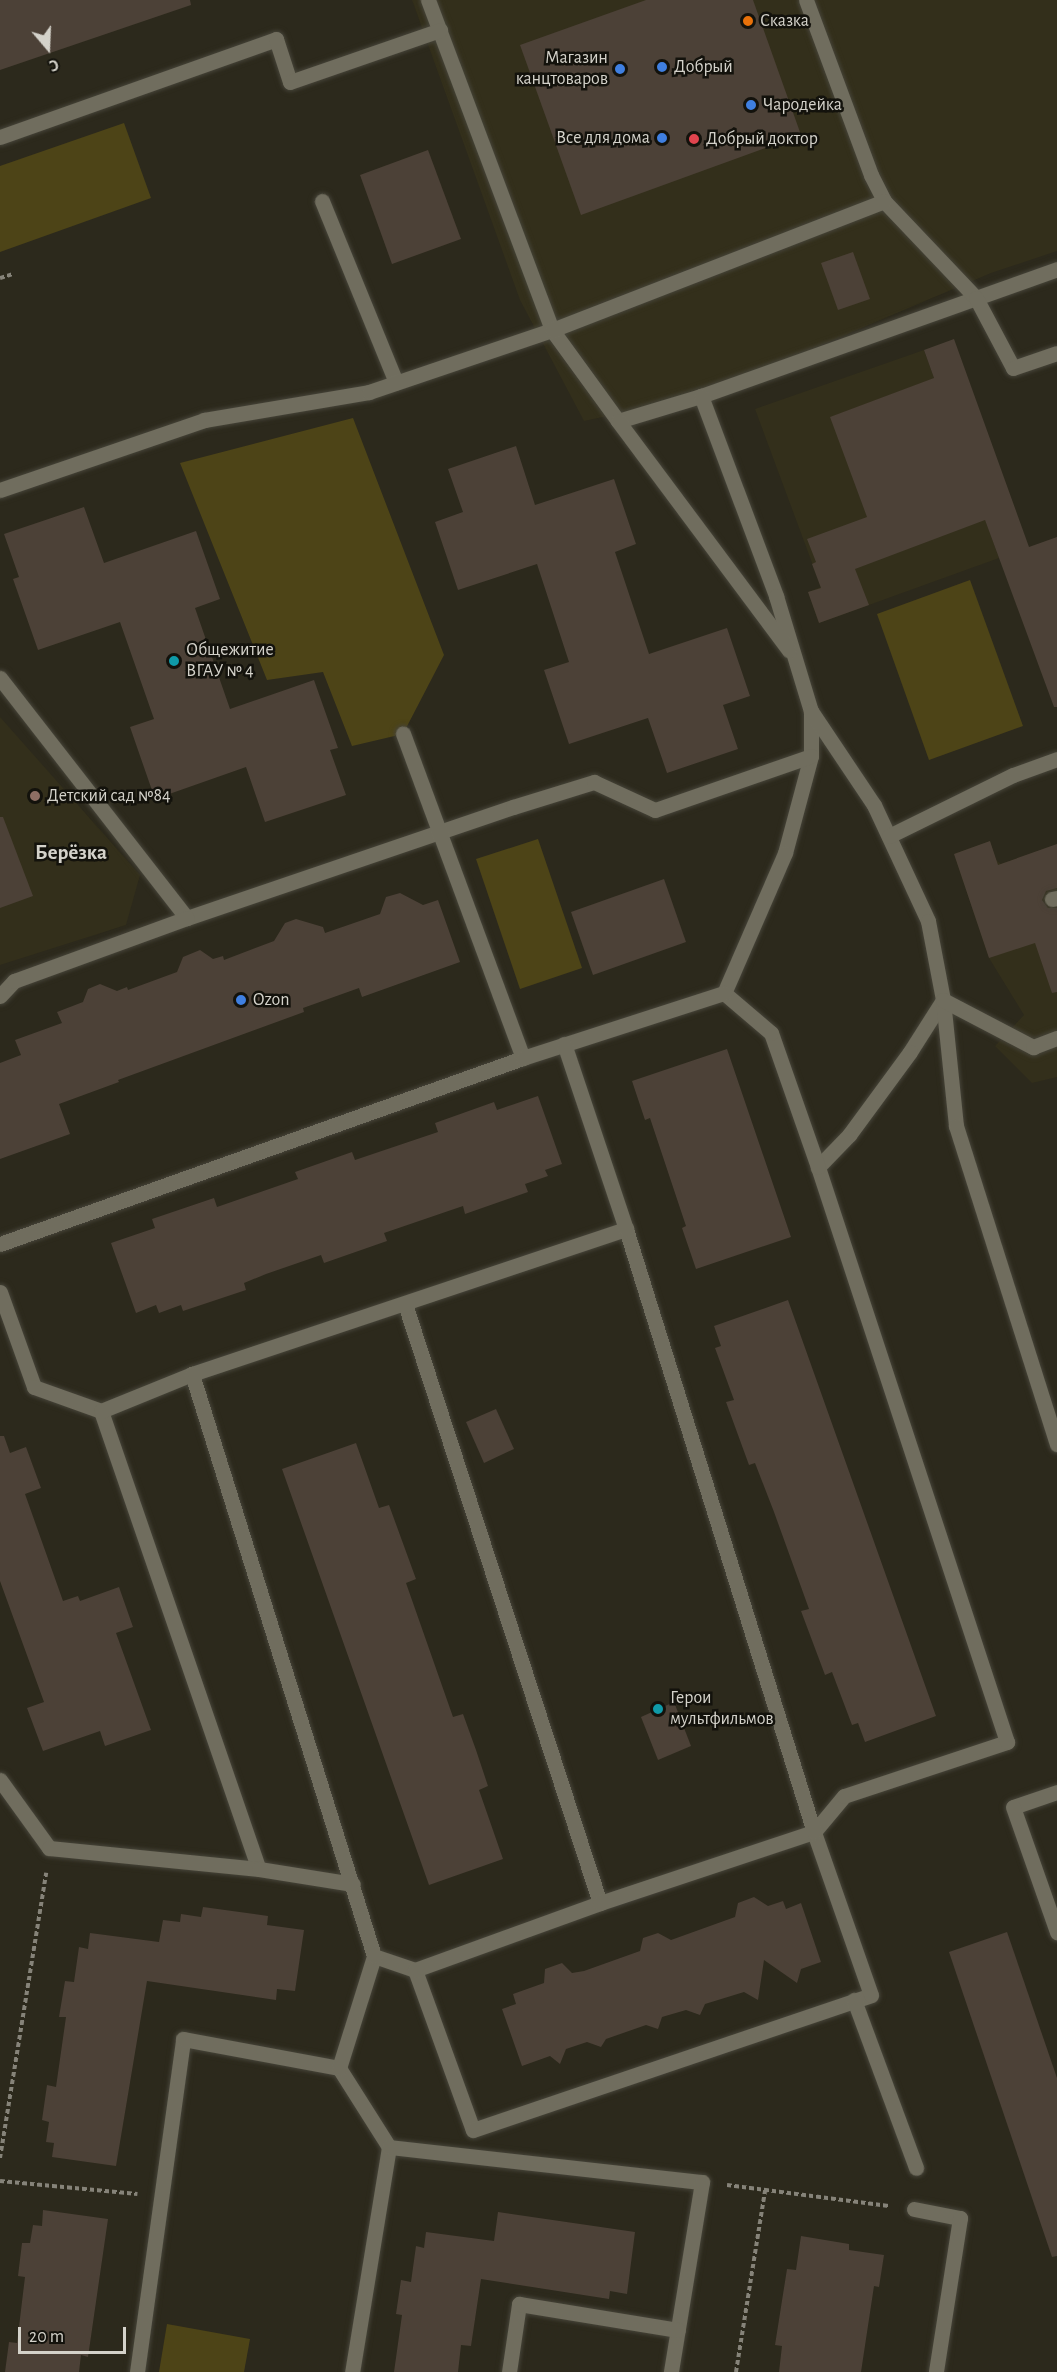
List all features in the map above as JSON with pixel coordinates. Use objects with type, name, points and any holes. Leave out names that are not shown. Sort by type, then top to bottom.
[{"type":"lane","points":[[428,0],[552,330],[796,659]]},
{"type":"lane","points":[[806,0],[871,175],[884,201],[976,298],[1013,368],[1057,352]]},
{"type":"lane","points":[[0,138],[276,39],[290,82],[440,30]]},
{"type":"lane","points":[[322,201],[396,382]]},
{"type":"lane","points":[[0,490],[204,420],[369,392],[552,330],[884,201]]},
{"type":"lane","points":[[618,421],[701,396],[1057,269]]},
{"type":"lane","points":[[0,1244],[523,1058],[724,993],[785,852],[811,756],[811,711],[776,596],[701,396]]},
{"type":"lane","points":[[0,678],[187,918]]},
{"type":"lane","points":[[811,711],[874,805],[928,921],[943,1000],[956,1126],[1057,1444]]},
{"type":"lane","points":[[403,734],[523,1058]]},
{"type":"lane","points":[[0,996],[14,981],[187,918],[594,782],[655,810],[811,756]]},
{"type":"lane","points":[[889,836],[1013,775],[1057,759]]},
{"type":"lane","points":[[374,1956],[415,1970],[600,1903],[814,1832],[844,1796],[1006,1742],[818,1167],[771,1033],[724,993]]},
{"type":"lane","points":[[943,1000],[1033,1047],[1057,1038]]},
{"type":"lane","points":[[818,1167],[849,1136],[910,1052],[943,1000]]},
{"type":"lane","points":[[473,2130],[871,1995],[814,1832],[626,1229],[564,1044]]},
{"type":"lane","points":[[0,1292],[34,1387],[101,1411],[192,1374],[626,1229]]},
{"type":"lane","points":[[405,1304],[600,1903]]},
{"type":"lane","points":[[192,1374],[374,1956],[339,2067]]},
{"type":"lane","points":[[101,1411],[259,1869]]},
{"type":"lane","points":[[0,1780],[50,1848],[259,1869],[353,1884]]},
{"type":"lane","points":[[1057,1792],[1013,1807],[1057,1932]]},
{"type":"lane","points":[[415,1970],[473,2130],[470,2155]]},
{"type":"lane","points":[[854,2000],[916,2168]]},
{"type":"lane","points":[[137,2372],[183,2038],[339,2067],[389,2146],[352,2372]]},
{"type":"lane","points":[[389,2146],[702,2182],[671,2372]]},
{"type":"lane","points":[[914,2209],[960,2218],[936,2372]]},
{"type":"lane","points":[[509,2372],[519,2304],[678,2330]]},
{"type":"path","points":[[0,278],[12,274]]},
{"type":"path","points":[[0,2158],[50,1848]]},
{"type":"path","points":[[0,2181],[162,2196]]},
{"type":"path","points":[[702,2182],[914,2209]]},
{"type":"path","points":[[736,2372],[765,2190]]},
{"type":"shaded area","points":[[412,0],[1057,0],[1057,251],[991,273],[701,396],[584,421],[520,300]]},
{"type":"shaded area","points":[[124,123],[151,198],[0,252],[0,166]]},
{"type":"shaded area","points":[[924,350],[999,558],[819,623],[808,592],[821,587],[755,409]]},
{"type":"shaded area","points":[[353,418],[444,655],[403,734],[352,746],[323,672],[267,680],[180,463]]},
{"type":"shaded area","points":[[970,580],[1023,726],[929,760],[877,614]]},
{"type":"shaded area","name":"Детский сад №84","points":[[0,717],[140,875],[126,925],[0,965]]},
{"type":"shaded area","points":[[538,839],[582,968],[520,989],[476,859]]},
{"type":"shaded area","points":[[990,841],[996,860],[1001,864],[1057,844],[1057,1077],[1032,1083],[995,1046],[1024,1015],[989,958],[954,854]]},
{"type":"shaded area","points":[[167,2324],[250,2339],[244,2372],[159,2372]]},
{"type":"building","points":[[0,0],[190,0],[191,5],[0,70]]},
{"type":"building","points":[[646,0],[753,0],[801,135],[581,215],[520,45]]},
{"type":"building","points":[[428,150],[461,239],[392,264],[360,175]]},
{"type":"building","points":[[853,252],[870,299],[838,310],[821,263]]},
{"type":"building","points":[[954,339],[1029,547],[1057,537],[1057,707],[1054,707],[985,520],[855,569],[869,605],[819,623],[808,592],[821,588],[812,564],[816,562],[807,539],[867,517],[830,417],[934,378],[924,350]]},
{"type":"building","points":[[516,446],[535,505],[614,479],[636,544],[615,552],[649,654],[727,628],[750,696],[723,705],[738,749],[667,773],[648,718],[569,744],[544,670],[569,662],[537,564],[458,590],[435,522],[463,512],[448,469]]},
{"type":"building","name":"Общежитие ВГАУ № 4","points":[[84,507],[104,563],[196,531],[220,599],[195,608],[230,709],[314,680],[338,748],[330,750],[346,795],[265,822],[246,767],[155,799],[130,727],[154,719],[120,622],[38,650],[13,579],[19,577],[4,534]]},
{"type":"building","points":[[0,817],[3,817],[33,896],[0,908]]},
{"type":"building","points":[[990,841],[998,865],[1057,844],[1057,888],[1046,891],[1042,900],[1048,908],[1057,908],[1057,992],[1052,993],[1035,943],[989,958],[954,854]]},
{"type":"building","points":[[664,879],[686,942],[593,975],[571,912]]},
{"type":"building","points":[[400,893],[423,905],[438,900],[460,962],[362,997],[359,988],[303,1008],[304,1012],[59,1104],[70,1134],[0,1159],[0,1063],[21,1055],[15,1040],[62,1023],[57,1012],[83,1002],[88,989],[100,984],[117,991],[127,987],[128,990],[177,972],[183,957],[200,950],[213,959],[223,956],[224,960],[274,941],[285,923],[296,919],[323,927],[325,933],[380,914],[386,897]]},
{"type":"building","points":[[727,1049],[791,1237],[696,1269],[682,1228],[686,1226],[650,1118],[645,1120],[632,1081]]},
{"type":"building","points":[[538,1096],[562,1164],[545,1170],[548,1176],[525,1184],[528,1192],[465,1214],[463,1206],[384,1233],[387,1241],[324,1263],[321,1255],[244,1283],[246,1290],[183,1311],[181,1305],[159,1313],[156,1305],[136,1313],[111,1243],[155,1228],[152,1219],[214,1198],[217,1207],[298,1179],[295,1172],[352,1152],[355,1160],[438,1132],[435,1123],[494,1102],[497,1110]]},
{"type":"building","points":[[788,1300],[936,1716],[865,1742],[858,1723],[852,1725],[832,1672],[825,1675],[801,1611],[809,1609],[774,1512],[755,1463],[749,1465],[726,1402],[734,1400],[715,1348],[721,1346],[714,1326]]},
{"type":"building","points":[[496,1409],[514,1449],[484,1463],[466,1422]]},
{"type":"building","points":[[0,1436],[4,1436],[10,1453],[26,1447],[41,1488],[25,1494],[63,1601],[78,1596],[80,1601],[119,1587],[133,1627],[116,1633],[151,1730],[105,1746],[100,1731],[43,1751],[27,1708],[44,1702],[0,1581]]},
{"type":"building","points":[[356,1443],[379,1508],[389,1505],[416,1579],[406,1583],[453,1717],[463,1714],[476,1750],[488,1786],[479,1790],[503,1859],[429,1885],[282,1469]]},
{"type":"building","points":[[674,1702],[691,1746],[658,1760],[641,1717]]},
{"type":"building","points":[[754,1897],[768,1906],[783,1901],[786,1909],[801,1903],[821,1962],[801,1969],[797,1983],[764,1960],[758,2000],[744,1992],[705,2004],[700,2015],[686,2010],[662,2017],[658,2029],[646,2025],[606,2039],[601,2047],[587,2042],[566,2049],[560,2064],[550,2056],[522,2066],[502,2009],[516,2004],[513,1994],[544,1983],[545,1969],[562,1963],[572,1973],[584,1971],[640,1951],[643,1938],[658,1933],[671,1940],[735,1917],[738,1903]]},
{"type":"building","points":[[203,1907],[268,1916],[267,1925],[304,1930],[295,1991],[277,1989],[276,2000],[147,1981],[116,2166],[52,2157],[54,2143],[46,2142],[49,2122],[42,2120],[47,2085],[56,2087],[66,2017],[59,2017],[65,1981],[74,1982],[79,1947],[88,1949],[90,1933],[159,1942],[163,1920],[180,1922],[181,1914],[201,1917]]},
{"type":"building","points":[[1007,1932],[1057,2078],[1057,2256],[1052,2257],[949,1952]]},
{"type":"building","points":[[43,2210],[108,2219],[88,2357],[81,2355],[79,2372],[5,2372],[9,2342],[17,2343],[25,2277],[18,2276],[22,2243],[30,2243],[33,2225],[42,2226]]},
{"type":"building","points":[[498,2212],[635,2232],[627,2294],[610,2291],[609,2299],[481,2279],[471,2346],[461,2345],[458,2372],[394,2372],[402,2315],[396,2314],[401,2280],[411,2282],[416,2246],[424,2248],[426,2232],[494,2241]]},
{"type":"building","points":[[801,2236],[849,2244],[849,2250],[884,2255],[879,2287],[874,2286],[861,2372],[779,2372],[782,2346],[775,2345],[787,2269],[796,2270]]},
{"type":"place","name":"Сказка","points":[[748,21]]},
{"type":"place","name":"Добрый","points":[[662,67]]},
{"type":"place","name":"Магазин канцтоваров","points":[[620,69]]},
{"type":"place","name":"Чародейка","points":[[751,105]]},
{"type":"place","name":"Все для дома","points":[[662,138]]},
{"type":"place","name":"Добрый доктор","points":[[694,139]]},
{"type":"place","name":"Общежитие ВГАУ № 4","points":[[174,661]]},
{"type":"place","name":"Детский сад №84","points":[[35,796]]},
{"type":"place","name":"Ozon","points":[[241,1000]]},
{"type":"place","name":"Герои мультфильмов","points":[[658,1709]]},
{"type":"district","name":"Берёзка","points":[[71,853]]}]
